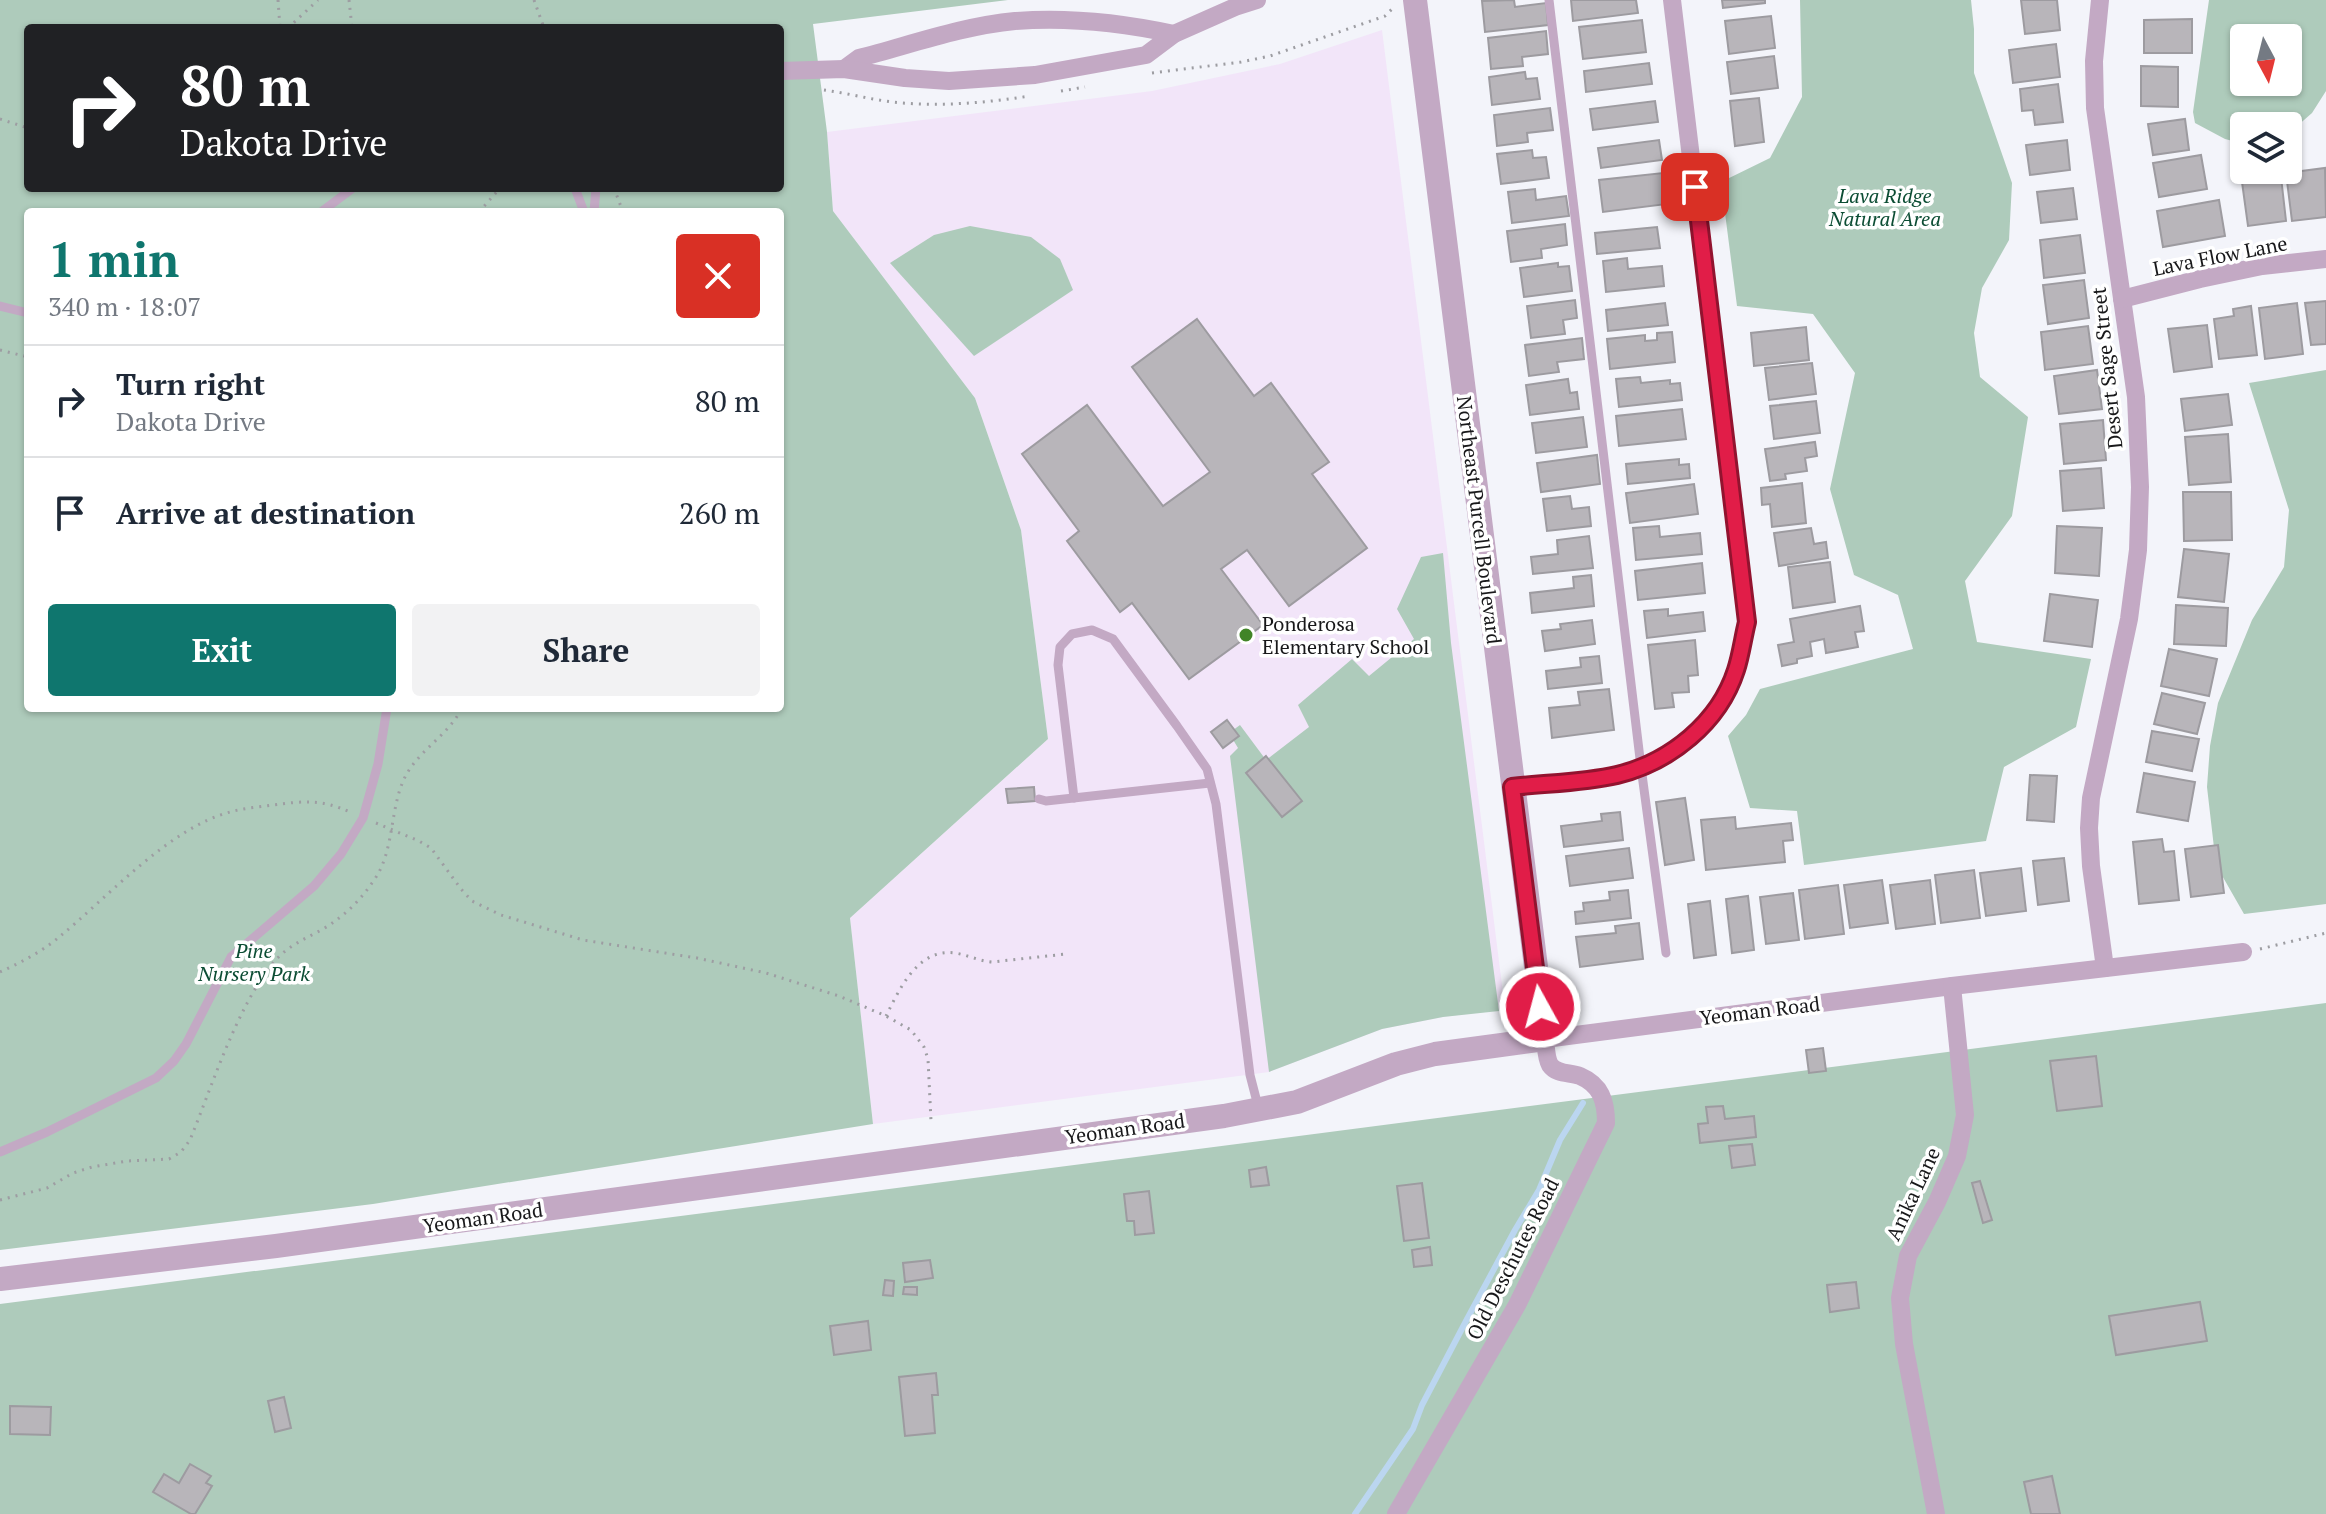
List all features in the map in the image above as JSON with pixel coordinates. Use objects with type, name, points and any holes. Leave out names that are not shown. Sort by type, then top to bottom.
[{"type":"street","points":[[784,71],[844,69],[949,81],[1035,75],[1146,55],[1174,34],[1257,0]]},
{"type":"street","name":"Northeast Purcell Boulevard","points":[[1415,0],[1545,1039]]},
{"type":"street","points":[[1512,787],[1615,775],[1641,767],[1675,750],[1716,711],[1736,671],[1747,622],[1672,0]]},
{"type":"street","name":"Desert Sage Street","points":[[2100,0],[2094,61],[2095,108],[2136,397],[2140,487],[2138,550],[2129,619],[2091,798],[2091,866],[2105,968]]},
{"type":"street","points":[[844,69],[859,58],[970,29],[1014,21],[1101,23],[1174,34]]},
{"type":"street","name":"Lava Flow Lane","points":[[2122,299],[2262,266],[2326,259]]},
{"type":"street","name":"Yeoman Road","points":[[0,1279],[291,1244],[1258,1110],[1297,1102],[1409,1060],[1435,1054],[1952,986],[2243,952]]},
{"type":"street","name":"Anika Lane","points":[[1936,1514],[1904,1344],[1900,1298],[1908,1256],[1957,1156],[1965,1115],[1952,986]]},
{"type":"street","name":"Old Deschutes Road","points":[[1396,1514],[1517,1305],[1606,1123],[1606,1104],[1600,1090],[1580,1076],[1557,1071],[1549,1064],[1545,1039]]},
{"type":"lane","points":[[1549,0],[1666,953]]},
{"type":"lane","points":[[326,208],[348,192]]},
{"type":"lane","points":[[0,306],[24,312]]},
{"type":"lane","points":[[1074,798],[1058,665],[1060,647],[1072,634],[1092,630],[1113,639],[1207,769],[1216,804],[1250,1075],[1258,1110]]},
{"type":"lane","points":[[0,1152],[156,1078],[174,1061],[231,957],[314,886],[341,854],[363,818],[378,764],[386,712]]},
{"type":"lane","points":[[1039,799],[1046,801],[1210,783]]},
{"type":"path","points":[[278,0],[280,24]]},
{"type":"path","points":[[292,24],[318,0]]},
{"type":"path","points":[[349,0],[352,24]]},
{"type":"path","points":[[534,0],[543,24]]},
{"type":"path","points":[[0,119],[24,127]]},
{"type":"path","points":[[482,208],[496,192]]},
{"type":"path","points":[[0,350],[24,356]]},
{"type":"path","points":[[0,1200],[47,1188],[73,1173],[92,1167],[169,1159],[181,1152],[190,1140],[233,1034],[256,988],[273,962],[288,948],[323,929],[353,907],[382,868],[401,787],[411,766],[443,734],[459,712]]},
{"type":"path","points":[[0,972],[55,940],[162,848],[195,827],[229,812],[319,801],[431,848],[472,901],[501,915],[583,940],[697,958],[766,973],[839,996],[886,1016],[911,1030],[924,1047],[928,1059],[931,1121]]},
{"type":"path","points":[[2243,952],[2326,933]]},
{"type":"path","points":[[886,1016],[910,976],[922,961],[933,954],[944,952],[992,962],[1066,954]]},
{"type":"shaded area","name":"Ponderosa Elementary School","points":[[1382,30],[1505,1009],[1382,1029],[1269,1072],[873,1124],[850,918],[1048,739],[1021,530],[975,398],[833,211],[827,132],[1152,91],[1280,64]]},
{"type":"green space","name":"Pine Nursery Park","points":[[0,0],[1008,0],[813,24],[827,132],[833,211],[975,398],[1021,530],[1048,739],[850,918],[873,1124],[373,1204],[0,1250]]},
{"type":"green space","name":"Lava Ridge Natural Area","points":[[1800,0],[1971,0],[1974,73],[2012,183],[2009,240],[1982,288],[1974,333],[1980,377],[2028,417],[2012,516],[1965,581],[1977,642],[2091,659],[2076,727],[2004,767],[1986,841],[1804,865],[1797,811],[1750,808],[1728,736],[1746,715],[1760,689],[1913,649],[1898,595],[1854,575],[1830,489],[1855,373],[1813,314],[1737,306],[1721,182],[1770,158],[1802,97]]},
{"type":"green space","points":[[2209,0],[2326,0],[2326,91],[2312,113],[2302,122],[2302,112],[2230,112],[2230,140],[2195,123],[2193,112]]},
{"type":"green space","points":[[970,226],[1031,237],[1060,259],[1073,290],[974,356],[890,263],[934,235]]},
{"type":"green space","points":[[2326,370],[2326,904],[2244,914],[2216,865],[2207,787],[2210,746],[2218,703],[2252,620],[2284,567],[2289,510],[2249,383]]},
{"type":"green space","points":[[1443,553],[1451,643],[1499,1011],[1443,1017],[1382,1029],[1269,1072],[1230,756],[1238,748],[1229,733],[1240,725],[1266,760],[1309,727],[1298,705],[1352,659],[1369,676],[1414,639],[1397,609],[1421,557]]},
{"type":"green space","points":[[2326,1003],[2326,1514],[0,1514],[0,1304]]},
{"type":"building","points":[[1514,0],[1515,7],[1546,3],[1548,25],[1485,32],[1482,1]]},
{"type":"building","points":[[1571,0],[1636,0],[1638,13],[1573,21]]},
{"type":"building","points":[[1722,0],[1765,0],[1765,3],[1723,8]]},
{"type":"building","points":[[2021,0],[2057,0],[2060,30],[2025,34]]},
{"type":"building","points":[[1771,16],[1775,48],[1729,54],[1725,21]]},
{"type":"building","points":[[2192,19],[2192,53],[2144,53],[2144,20]]},
{"type":"building","points":[[1642,20],[1646,52],[1583,59],[1579,27]]},
{"type":"building","points":[[1546,31],[1548,54],[1522,57],[1523,66],[1491,69],[1488,38]]},
{"type":"building","points":[[2056,44],[2060,77],[2013,83],[2009,50]]},
{"type":"building","points":[[1774,56],[1778,88],[1731,94],[1727,62]]},
{"type":"building","points":[[1649,63],[1652,84],[1586,92],[1584,71]]},
{"type":"building","points":[[2141,66],[2178,67],[2178,107],[2141,106]]},
{"type":"building","points":[[1525,72],[1526,79],[1537,78],[1540,99],[1492,105],[1489,77]]},
{"type":"building","points":[[2058,84],[2063,122],[2035,125],[2033,110],[2022,111],[2020,89]]},
{"type":"building","points":[[1759,98],[1764,142],[1735,146],[1730,101]]},
{"type":"building","points":[[1655,101],[1658,122],[1593,130],[1590,109]]},
{"type":"building","points":[[1550,108],[1553,130],[1527,133],[1528,142],[1497,146],[1494,115]]},
{"type":"building","points":[[2185,119],[2189,150],[2153,155],[2148,124]]},
{"type":"building","points":[[1659,140],[1662,160],[1601,168],[1598,148]]},
{"type":"building","points":[[2067,140],[2070,170],[2030,175],[2026,145]]},
{"type":"building","points":[[1532,150],[1533,158],[1546,157],[1549,178],[1501,184],[1497,154]]},
{"type":"building","points":[[2201,155],[2207,189],[2159,197],[2153,163]]},
{"type":"building","points":[[2325,168],[2326,217],[2292,221],[2287,184],[2302,184],[2302,171]]},
{"type":"building","points":[[1663,173],[1667,204],[1603,212],[1599,180]]},
{"type":"building","points":[[2242,184],[2282,184],[2286,221],[2248,226]]},
{"type":"building","points":[[2073,188],[2077,219],[2041,223],[2037,192]]},
{"type":"building","points":[[1535,189],[1536,200],[1566,196],[1569,216],[1512,223],[1508,192]]},
{"type":"building","points":[[2219,200],[2225,236],[2163,247],[2157,211]]},
{"type":"building","points":[[1565,224],[1567,245],[1541,249],[1542,258],[1511,262],[1507,231]]},
{"type":"building","points":[[1657,227],[1660,248],[1597,254],[1595,233]]},
{"type":"building","points":[[2080,235],[2085,273],[2044,278],[2040,240]]},
{"type":"building","points":[[1627,258],[1628,269],[1662,266],[1664,286],[1606,292],[1603,261]]},
{"type":"building","points":[[1558,263],[1558,267],[1569,266],[1572,291],[1524,297],[1520,268]]},
{"type":"building","points":[[2084,280],[2089,318],[2048,324],[2043,285]]},
{"type":"building","points":[[1575,300],[1577,318],[1563,320],[1565,334],[1531,338],[1527,306]]},
{"type":"building","points":[[2326,301],[2326,344],[2311,345],[2305,303]]},
{"type":"building","points":[[1665,303],[1668,325],[1608,331],[1606,310]]},
{"type":"building","points":[[2297,303],[2303,354],[2265,359],[2259,308]]},
{"type":"building","points":[[2251,306],[2257,355],[2219,359],[2214,319],[2234,316],[2233,309]]},
{"type":"building","points":[[1197,319],[1254,396],[1271,383],[1329,462],[1312,474],[1367,548],[1289,606],[1247,550],[1221,569],[1263,625],[1189,679],[1132,603],[1120,612],[1067,541],[1079,531],[1022,454],[1087,405],[1163,506],[1210,472],[1132,367]]},
{"type":"building","points":[[2207,325],[2212,367],[2174,372],[2168,329]]},
{"type":"building","points":[[2088,326],[2093,364],[2045,370],[2041,332]]},
{"type":"building","points":[[1806,327],[1809,360],[1754,366],[1751,333]]},
{"type":"building","points":[[1672,332],[1675,362],[1610,369],[1607,339],[1645,335],[1645,341],[1657,340],[1657,333]]},
{"type":"building","points":[[1582,338],[1584,359],[1557,362],[1559,372],[1529,376],[1525,345]]},
{"type":"building","points":[[1812,363],[1816,394],[1769,400],[1765,368]]},
{"type":"building","points":[[2097,370],[2102,409],[2059,414],[2054,376]]},
{"type":"building","points":[[1640,377],[1641,383],[1670,380],[1670,384],[1680,383],[1682,400],[1619,407],[1616,379]]},
{"type":"building","points":[[1568,379],[1570,393],[1577,392],[1579,409],[1530,415],[1526,385]]},
{"type":"building","points":[[2228,394],[2232,425],[2185,431],[2181,399]]},
{"type":"building","points":[[1816,401],[1820,433],[1774,439],[1770,406]]},
{"type":"building","points":[[1682,409],[1686,439],[1619,446],[1616,416]]},
{"type":"building","points":[[1583,417],[1587,447],[1536,453],[1532,423]]},
{"type":"building","points":[[2103,420],[2106,460],[2064,464],[2060,424]]},
{"type":"building","points":[[2228,434],[2231,482],[2189,485],[2185,437]]},
{"type":"building","points":[[1815,442],[1817,456],[1805,458],[1807,471],[1785,474],[1786,479],[1770,481],[1765,449]]},
{"type":"building","points":[[1597,455],[1600,484],[1541,492],[1537,463]]},
{"type":"building","points":[[1679,459],[1679,465],[1689,464],[1690,478],[1628,484],[1626,464]]},
{"type":"building","points":[[2101,468],[2104,508],[2063,511],[2060,471]]},
{"type":"building","points":[[1802,483],[1806,523],[1772,527],[1770,504],[1762,505],[1761,488]]},
{"type":"building","points":[[1694,484],[1698,514],[1630,523],[1626,493]]},
{"type":"building","points":[[2183,492],[2231,492],[2232,540],[2184,541]]},
{"type":"building","points":[[1570,496],[1572,509],[1589,507],[1591,526],[1547,531],[1543,499]]},
{"type":"building","points":[[1659,526],[1660,537],[1700,533],[1702,554],[1636,560],[1633,528]]},
{"type":"building","points":[[2057,526],[2102,528],[2099,576],[2055,573]]},
{"type":"building","points":[[1811,528],[1814,544],[1826,542],[1828,558],[1779,566],[1774,533]]},
{"type":"building","points":[[1589,536],[1593,568],[1533,574],[1531,557],[1558,554],[1557,540]]},
{"type":"building","points":[[2184,549],[2229,554],[2224,602],[2178,597]]},
{"type":"building","points":[[1830,562],[1835,602],[1793,608],[1788,567]]},
{"type":"building","points":[[1702,563],[1705,593],[1638,600],[1635,571]]},
{"type":"building","points":[[1591,575],[1594,606],[1532,613],[1530,593],[1574,588],[1573,577]]},
{"type":"building","points":[[2050,594],[2098,600],[2092,647],[2044,641]]},
{"type":"building","points":[[2176,605],[2228,608],[2226,646],[2174,644]]},
{"type":"building","points":[[1860,606],[1864,631],[1855,632],[1858,647],[1826,653],[1824,639],[1810,642],[1812,656],[1782,666],[1778,645],[1794,642],[1790,619]]},
{"type":"building","points":[[1668,609],[1668,616],[1703,612],[1705,631],[1647,638],[1644,611]]},
{"type":"building","points":[[1592,620],[1595,644],[1545,651],[1542,631],[1561,629],[1560,624]]},
{"type":"building","points":[[1695,640],[1698,675],[1688,676],[1689,692],[1672,693],[1674,707],[1655,709],[1648,645]]},
{"type":"building","points":[[2169,649],[2217,659],[2209,696],[2161,686]]},
{"type":"building","points":[[1599,656],[1602,683],[1548,689],[1546,671],[1581,667],[1580,658]]},
{"type":"building","points":[[1609,689],[1614,730],[1552,738],[1549,708],[1580,705],[1578,692]]},
{"type":"building","points":[[2162,693],[2205,703],[2197,734],[2154,724]]},
{"type":"building","points":[[1227,720],[1239,736],[1223,748],[1211,732]]},
{"type":"building","points":[[2152,731],[2199,739],[2192,771],[2146,762]]},
{"type":"building","points":[[1266,756],[1302,801],[1282,817],[1246,773]]},
{"type":"building","points":[[2144,773],[2195,782],[2188,821],[2137,812]]},
{"type":"building","points":[[2030,775],[2057,776],[2054,822],[2027,820]]},
{"type":"building","points":[[1034,787],[1035,801],[1008,803],[1006,789]]},
{"type":"building","points":[[1685,798],[1694,860],[1665,865],[1656,802]]},
{"type":"building","points":[[1620,812],[1623,840],[1564,847],[1561,826],[1602,821],[1601,814]]},
{"type":"building","points":[[1735,817],[1736,829],[1791,823],[1793,840],[1783,841],[1785,862],[1706,870],[1701,820]]},
{"type":"building","points":[[2162,839],[2164,852],[2174,851],[2179,900],[2139,904],[2133,842]]},
{"type":"building","points":[[2218,845],[2224,893],[2191,897],[2185,849]]},
{"type":"building","points":[[1629,848],[1633,878],[1570,886],[1566,856]]},
{"type":"building","points":[[2064,858],[2069,901],[2038,905],[2033,861]]},
{"type":"building","points":[[2021,868],[2026,911],[1986,916],[1980,873]]},
{"type":"building","points":[[1974,870],[1980,918],[1941,923],[1935,875]]},
{"type":"building","points":[[1882,880],[1888,923],[1850,928],[1844,885]]},
{"type":"building","points":[[1930,880],[1935,924],[1896,929],[1890,885]]},
{"type":"building","points":[[1838,885],[1844,934],[1805,939],[1799,890]]},
{"type":"building","points":[[1628,890],[1631,918],[1576,924],[1575,912],[1584,911],[1583,903],[1610,900],[1609,892]]},
{"type":"building","points":[[1793,893],[1799,940],[1766,944],[1760,897]]},
{"type":"building","points":[[1748,896],[1754,950],[1732,953],[1726,899]]},
{"type":"building","points":[[1710,901],[1716,955],[1694,958],[1688,904]]},
{"type":"building","points":[[1639,923],[1643,959],[1580,967],[1576,937],[1616,933],[1615,926]]},
{"type":"building","points":[[1823,1048],[1826,1071],[1809,1073],[1806,1050]]},
{"type":"building","points":[[2096,1056],[2102,1106],[2057,1111],[2050,1061]]},
{"type":"building","points":[[1723,1106],[1725,1119],[1754,1116],[1756,1137],[1700,1143],[1698,1124],[1708,1123],[1706,1107]]},
{"type":"building","points":[[1752,1144],[1755,1165],[1732,1168],[1729,1146]]},
{"type":"building","points":[[1266,1167],[1269,1185],[1251,1187],[1249,1170]]},
{"type":"building","points":[[1980,1181],[1992,1220],[1983,1223],[1972,1183]]},
{"type":"building","points":[[1422,1183],[1429,1238],[1404,1241],[1397,1186]]},
{"type":"building","points":[[1149,1191],[1154,1233],[1135,1235],[1134,1221],[1127,1221],[1124,1194]]},
{"type":"building","points":[[1430,1247],[1432,1265],[1414,1267],[1412,1250]]},
{"type":"building","points":[[930,1260],[933,1278],[905,1282],[903,1263]]},
{"type":"building","points":[[885,1280],[894,1281],[893,1296],[883,1295]]},
{"type":"building","points":[[1856,1282],[1859,1308],[1830,1312],[1827,1285]]},
{"type":"building","points":[[904,1287],[917,1287],[917,1295],[903,1294]]},
{"type":"building","points":[[2200,1302],[2207,1341],[2116,1355],[2109,1316]]},
{"type":"building","points":[[868,1321],[871,1350],[834,1355],[830,1326]]},
{"type":"building","points":[[936,1373],[938,1395],[932,1395],[935,1433],[905,1436],[899,1377]]},
{"type":"building","points":[[284,1397],[291,1428],[275,1432],[268,1401]]},
{"type":"building","points":[[10,1406],[51,1407],[50,1435],[10,1434]]},
{"type":"building","points":[[190,1464],[211,1476],[206,1483],[212,1486],[195,1514],[153,1492],[164,1474],[179,1483]]},
{"type":"building","points":[[2052,1476],[2060,1514],[2031,1514],[2024,1482]]},
{"type":"waterway","points":[[1355,1514],[1413,1429],[1422,1405],[1466,1321],[1539,1190],[1560,1140],[1583,1103]]},
{"type":"place","name":"Ponderosa Elementary School","points":[[1246,635]]},
{"type":"route","points":[[1540,1007],[1512,787],[1615,775],[1641,767],[1675,750],[1716,711],[1736,671],[1747,622],[1695,187]]}]
